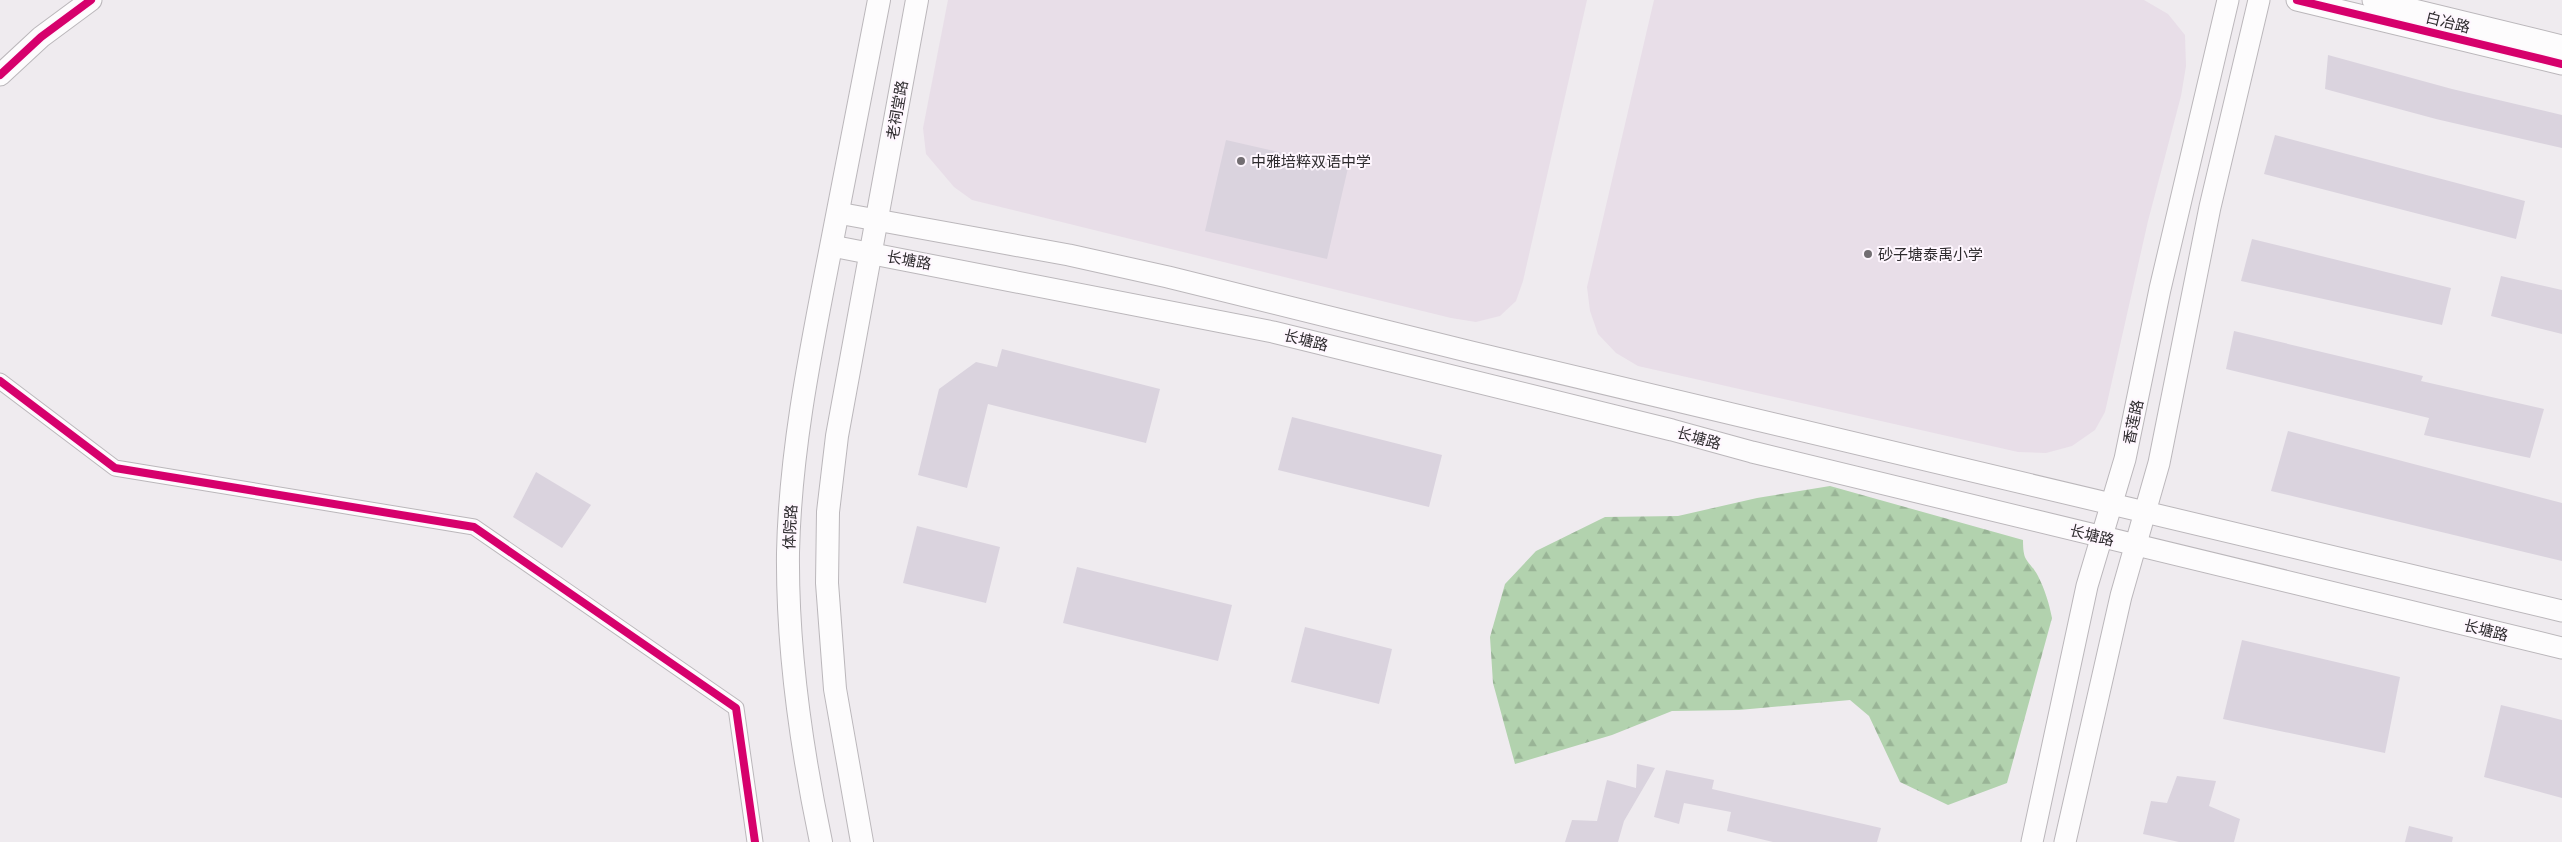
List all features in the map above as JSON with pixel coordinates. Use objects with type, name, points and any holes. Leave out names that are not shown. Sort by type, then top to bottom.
[{"type":"main road","points":[[0,75],[41,37],[91,0]]},
{"type":"main road","points":[[838,213],[879,0]]},
{"type":"main road","name":"老祠堂路","points":[[877,220],[917,0]]},
{"type":"main road","name":"香莲路","points":[[2032,842],[2087,586],[2125,459],[2160,289],[2228,0]]},
{"type":"main road","points":[[2065,842],[2121,596],[2159,463],[2210,207],[2258,0]]},
{"type":"main road","name":"白冶路","points":[[2297,0],[2562,64]]},
{"type":"main road","name":"白冶路","points":[[2373,0],[2562,46]]},
{"type":"main road","name":"长塘路","points":[[838,213],[1059,253],[1168,277],[1470,352],[2562,611]]},
{"type":"main road","name":"体院路","points":[[821,842],[807,777],[795,679],[788,603],[788,551],[801,413],[838,213]]},
{"type":"main road","points":[[862,842],[835,689],[827,583],[828,512],[837,436],[877,220]]},
{"type":"main road","name":"长塘路","points":[[832,246],[1273,332],[1672,430],[1752,452],[2562,648]]},
{"type":"street","points":[[0,382],[115,468],[474,527],[736,708],[754,842]]},
{"type":"shaded area","name":"中雅培粹双语中学","points":[[948,0],[1587,0],[1523,281],[1516,301],[1500,316],[1476,322],[1451,318],[972,200],[954,187],[926,154],[923,128]]},
{"type":"shaded area","name":"砂子塘泰禹小学","points":[[1654,0],[2144,0],[2168,14],[2185,35],[2186,66],[2181,96],[2148,221],[2105,412],[2095,430],[2072,446],[2046,453],[2018,452],[1638,366],[1616,353],[1598,334],[1590,311],[1587,287]]},
{"type":"green space","points":[[1830,486],[2023,540],[2025,557],[2040,581],[2052,618],[2007,783],[1948,805],[1900,782],[1869,716],[1850,700],[1739,710],[1672,711],[1612,735],[1515,764],[1493,683],[1490,637],[1505,584],[1536,551],[1605,517],[1678,516],[1757,498]]},
{"type":"building","points":[[2328,55],[2452,89],[2562,115],[2562,148],[2436,119],[2325,89]]},
{"type":"building","points":[[2275,135],[2525,201],[2516,239],[2264,174]]},
{"type":"building","points":[[1226,140],[1348,168],[1327,259],[1205,231]]},
{"type":"building","points":[[2252,239],[2451,288],[2442,325],[2241,281]]},
{"type":"building","points":[[2501,276],[2562,290],[2562,334],[2491,316]]},
{"type":"building","points":[[2234,331],[2423,376],[2421,381],[2544,409],[2530,458],[2424,435],[2429,418],[2226,369]]},
{"type":"building","points":[[1002,349],[1160,389],[1146,443],[988,404],[967,488],[918,475],[939,389],[976,362],[997,367]]},
{"type":"building","points":[[1292,417],[1442,455],[1429,507],[1278,470]]},
{"type":"building","points":[[2288,431],[2562,503],[2562,561],[2271,491]]},
{"type":"building","points":[[536,472],[591,505],[562,548],[513,517]]},
{"type":"building","points":[[917,526],[1000,547],[986,603],[903,583]]},
{"type":"building","points":[[1077,567],[1232,605],[1218,661],[1063,623]]},
{"type":"building","points":[[1305,627],[1392,649],[1379,704],[1291,682]]},
{"type":"building","points":[[2242,640],[2400,677],[2385,753],[2223,719]]},
{"type":"building","points":[[2501,705],[2562,720],[2562,798],[2484,777]]},
{"type":"building","points":[[1637,764],[1655,768],[1624,821],[1618,842],[1565,842],[1572,820],[1597,821],[1607,780],[1636,788]]},
{"type":"building","points":[[1666,770],[1714,780],[1712,789],[1881,828],[1877,842],[1773,842],[1727,831],[1731,812],[1684,803],[1679,824],[1654,817]]},
{"type":"building","points":[[2177,776],[2216,781],[2209,806],[2240,819],[2234,842],[2179,842],[2143,834],[2151,801],[2167,803]]},
{"type":"building","points":[[2409,826],[2453,837],[2452,842],[2405,842]]},
{"type":"cycle path","points":[[0,75],[41,37],[91,0]]},
{"type":"cycle path","points":[[2297,0],[2562,64]]},
{"type":"cycle path","points":[[0,381],[115,468],[474,527],[736,708],[755,842]]},
{"type":"place","name":"中雅培粹双语中学","points":[[1241,161]]},
{"type":"place","name":"砂子塘泰禹小学","points":[[1868,254]]}]
